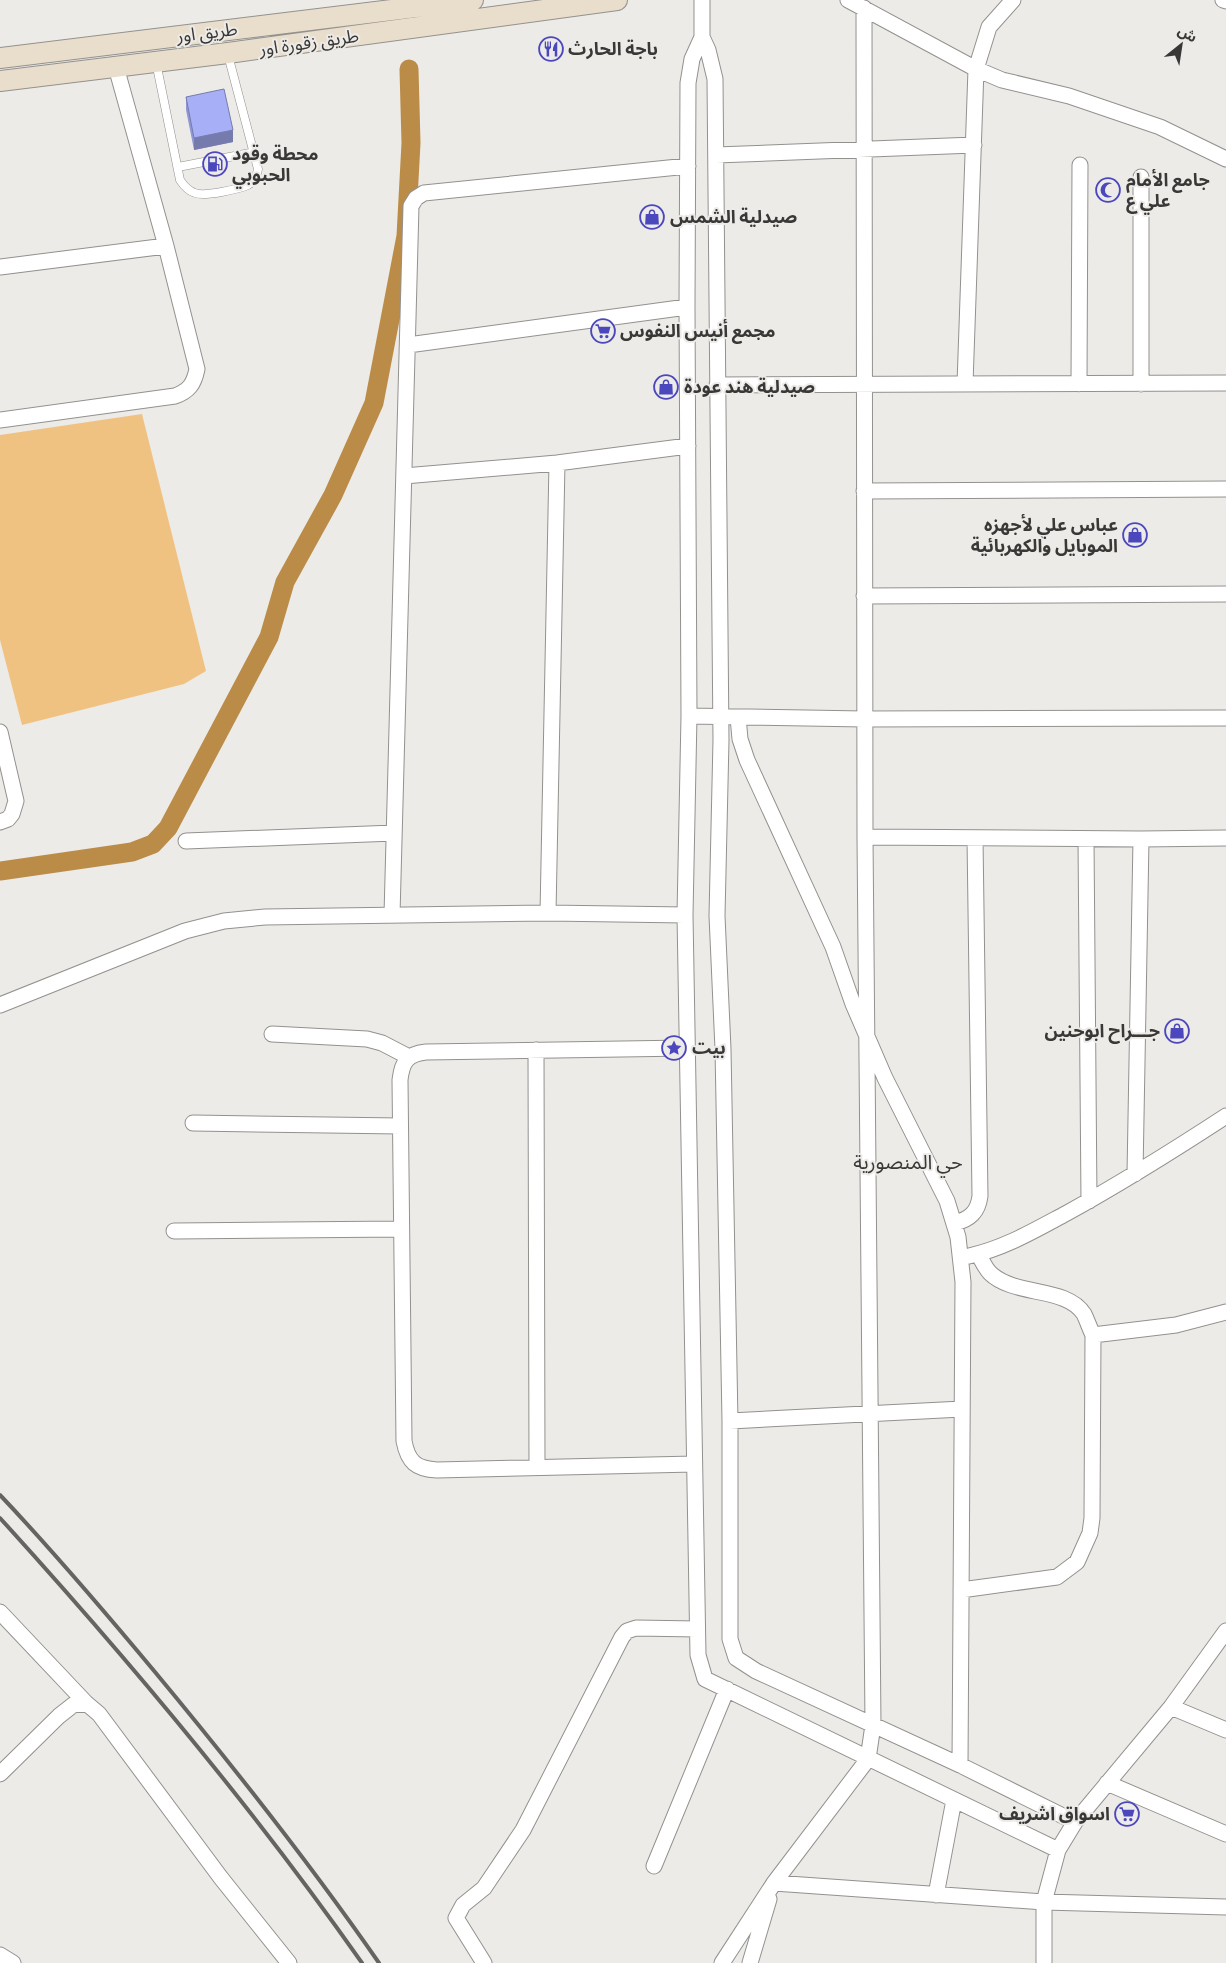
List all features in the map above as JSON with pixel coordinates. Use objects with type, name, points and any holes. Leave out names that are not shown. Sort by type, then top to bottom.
[{"type":"main road","name":"طريق اور","points":[[0,58],[473,0]]},
{"type":"main road","name":"طريق زقورة اور","points":[[0,81],[472,21],[581,2],[617,0]]},
{"type":"street","points":[[702,0],[702,37],[689,71],[687,306],[689,716],[685,915],[698,1655],[705,1679],[1058,1850]]},
{"type":"street","points":[[848,0],[976,69],[1002,80],[1069,96],[1160,127],[1226,159]]},
{"type":"street","points":[[965,384],[976,69],[989,27],[1013,0]]},
{"type":"street","points":[[722,1963],[774,1883],[868,1759],[873,1725],[864,719],[864,8]]},
{"type":"street","points":[[702,37],[708,50],[715,79],[721,717],[718,916],[723,1049],[730,1421],[730,1639],[736,1658],[756,1671],[960,1765],[1076,1822]]},
{"type":"street","points":[[0,420],[175,396],[191,386],[195,378],[197,369],[166,246],[116,67]]},
{"type":"street","points":[[716,154],[974,145]]},
{"type":"street","points":[[1079,384],[1080,165]]},
{"type":"street","points":[[392,915],[411,206],[416,198],[424,193],[688,166]]},
{"type":"street","points":[[1141,177],[1141,384]]},
{"type":"street","points":[[0,267],[166,246]]},
{"type":"street","points":[[408,345],[687,306]]},
{"type":"street","points":[[717,385],[1226,383]]},
{"type":"street","points":[[404,476],[557,463],[688,446]]},
{"type":"street","points":[[548,913],[557,463]]},
{"type":"street","points":[[864,491],[1226,489]]},
{"type":"street","points":[[864,596],[1226,594]]},
{"type":"street","points":[[689,716],[864,719],[1226,718]]},
{"type":"street","points":[[738,717],[740,739],[746,760],[833,947],[867,1040],[947,1201],[955,1223],[963,1282],[960,1765]]},
{"type":"street","points":[[0,732],[16,801],[12,814],[8,819],[0,822]]},
{"type":"street","points":[[186,841],[394,833]]},
{"type":"street","points":[[865,837],[1226,838]]},
{"type":"street","points":[[955,1223],[971,1216],[976,1211],[980,1196],[975,838]]},
{"type":"street","points":[[1086,839],[1088,1201]]},
{"type":"street","points":[[1135,1174],[1140,839]]},
{"type":"street","points":[[0,1005],[184,930],[224,921],[265,917],[392,915],[548,913],[685,915]]},
{"type":"street","points":[[272,1034],[367,1039],[389,1046],[409,1057]]},
{"type":"street","points":[[687,1048],[417,1052],[409,1057],[401,1068],[400,1126],[404,1431],[406,1453],[414,1463],[425,1469],[694,1464]]},
{"type":"street","points":[[536,1050],[536,1467]]},
{"type":"street","points":[[961,1258],[1017,1240],[1135,1174],[1226,1116]]},
{"type":"street","points":[[193,1123],[400,1126]]},
{"type":"street","points":[[174,1231],[401,1229]]},
{"type":"street","points":[[961,1590],[1057,1577],[1077,1562],[1090,1533],[1092,1518],[1093,1335],[1083,1313],[1074,1305],[1064,1298],[1016,1288],[998,1279],[989,1272],[978,1254]]},
{"type":"street","points":[[1093,1335],[1176,1325],[1226,1312]]},
{"type":"street","points":[[730,1421],[962,1409]]},
{"type":"street","points":[[0,1612],[86,1703],[99,1714],[222,1878],[289,1963]]},
{"type":"street","points":[[484,1963],[456,1918],[458,1912],[484,1888],[523,1830],[622,1637],[627,1631],[636,1628],[697,1629]]},
{"type":"street","points":[[1044,1963],[1044,1902],[1058,1850],[1076,1822],[1171,1707],[1226,1631]]},
{"type":"street","points":[[654,1866],[727,1689]]},
{"type":"street","points":[[0,1774],[59,1716],[73,1705],[86,1703]]},
{"type":"street","points":[[1171,1707],[1226,1730]]},
{"type":"street","points":[[1107,1784],[1226,1834]]},
{"type":"street","points":[[936,1894],[954,1800]]},
{"type":"street","points":[[774,1883],[1044,1902],[1226,1907]]},
{"type":"street","points":[[750,1963],[774,1883]]},
{"type":"street","points":[[0,1955],[13,1963]]},
{"type":"lane","points":[[156,62],[180,180],[194,193],[207,194],[249,185],[258,169],[228,53]]},
{"type":"lane","points":[[178,167],[255,152]]},
{"type":"shaded area","points":[[142,414],[206,671],[184,684],[22,725],[0,640],[0,435]]},
{"type":"building","points":[[224,89],[233,130],[194,138],[186,97]]},
{"type":"waterway","points":[[0,871],[132,852],[153,844],[168,828],[269,637],[285,582],[333,495],[374,403],[406,236],[411,143],[409,69]]},
{"type":"railway","points":[[0,1495],[98,1605],[213,1743],[298,1851],[379,1963]]},
{"type":"railway","points":[[0,1518],[96,1625],[188,1735],[277,1847],[362,1963]]},
{"type":"place","name":"باجة الحارث","points":[[551,49]]},
{"type":"place","name":"محطة وقود الحبوبي","points":[[215,164]]},
{"type":"place","name":"جامع الأمام علي ع","points":[[1108,190]]},
{"type":"place","name":"صيدلية الشمس","points":[[652,217]]},
{"type":"place","name":"مجمع أنيس النفوس","points":[[603,331]]},
{"type":"place","name":"صيدلية هند عودة","points":[[666,387]]},
{"type":"place","name":"عباس علي لأجهزه الموبايل والكهربائية","points":[[1135,535]]},
{"type":"place","name":"جـــراح ابوحنين","points":[[1177,1031]]},
{"type":"place","name":"بيت","points":[[674,1048]]},
{"type":"place","name":"اسواق اشريف","points":[[1127,1814]]},
{"type":"district","name":"حي المنصورية","points":[[908,1163]]}]
